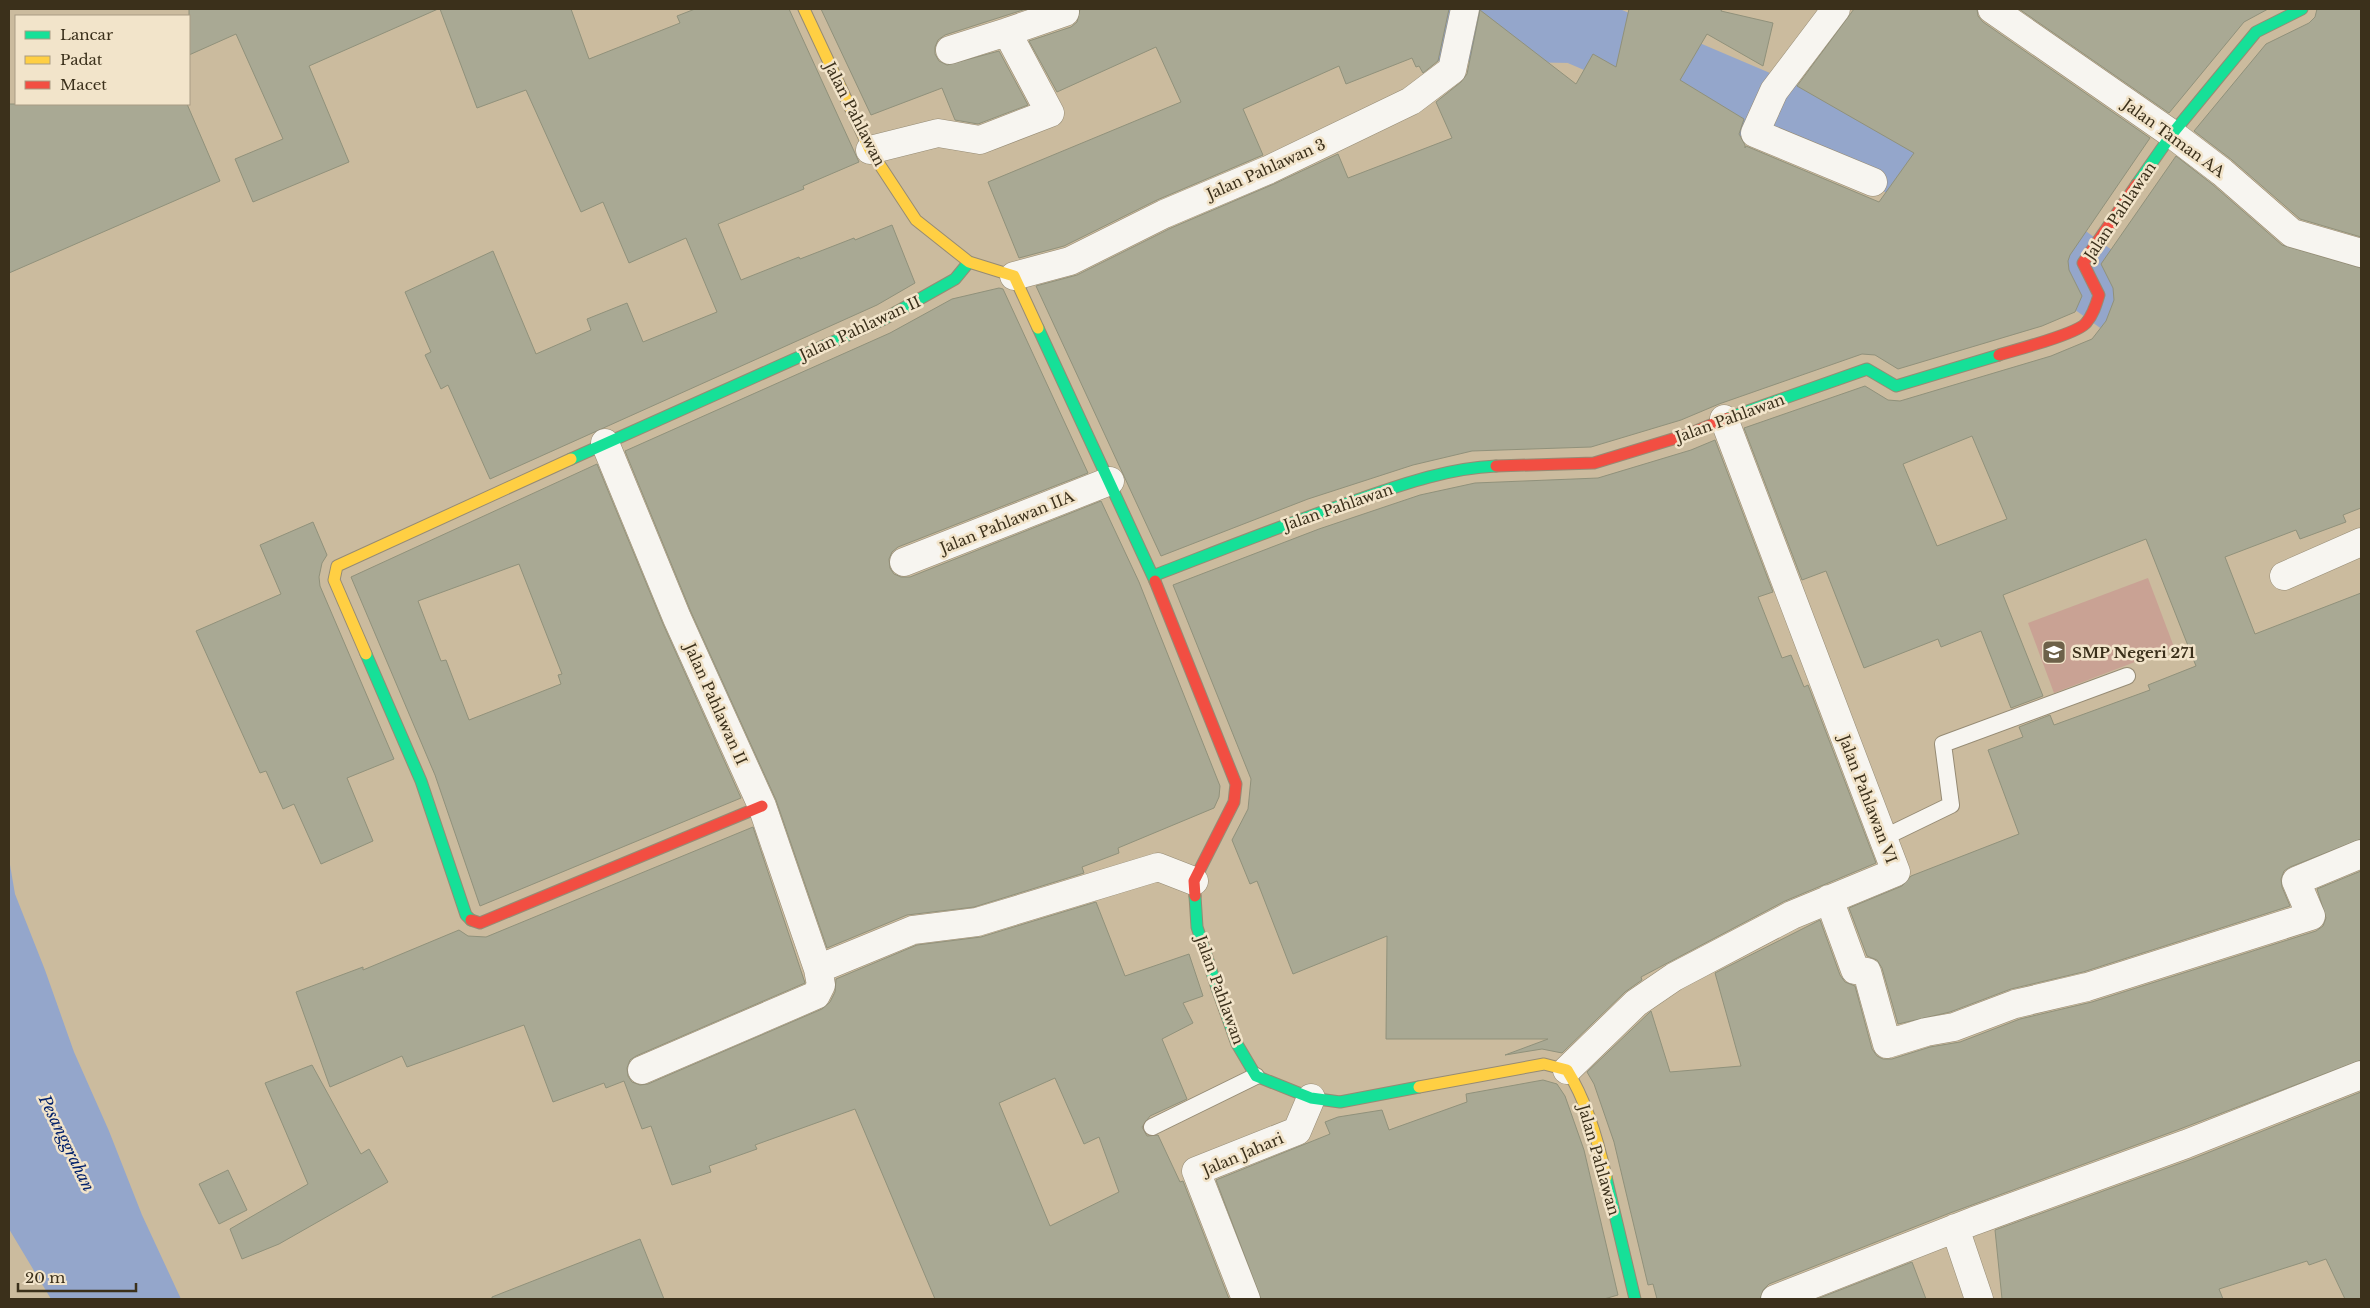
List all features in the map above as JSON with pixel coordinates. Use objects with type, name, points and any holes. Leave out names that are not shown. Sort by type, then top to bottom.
[{"type":"street","name":"Jalan Pahlawan","points":[[804,9],[870,150],[916,220],[968,262],[1014,276]]},
{"type":"street","points":[[950,50],[1065,12],[1064,9]]},
{"type":"street","name":"Jalan Pahlawan 3","points":[[1014,276],[1070,261],[1164,214],[1268,170],[1411,100],[1452,70],[1465,9]]},
{"type":"street","points":[[1836,9],[1774,91],[1755,133],[1873,182]]},
{"type":"street","name":"Jalan Taman AA","points":[[1992,9],[2172,134],[2222,172],[2292,233],[2361,253]]},
{"type":"street","name":"Jalan Pahlawan","points":[[1153,576],[1314,514],[1416,480],[1474,466],[1594,462],[1686,435],[1724,419],[1867,369],[1896,386],[2047,341],[2085,325],[2093,313],[2099,295],[2084,263],[2172,134],[2256,32],[2302,9]]},
{"type":"street","points":[[870,150],[938,133],[980,140],[1050,113],[1007,32]]},
{"type":"street","name":"Jalan Pahlawan II","points":[[762,806],[480,923],[472,921],[466,915],[420,781],[334,580],[337,566],[605,442],[884,319],[955,279],[968,262]]},
{"type":"street","points":[[642,1070],[816,995],[821,985],[818,969],[913,930],[977,922],[1158,867],[1194,881],[1234,802],[1236,784],[1153,576],[1014,276]]},
{"type":"street","name":"Jalan Pahlawan VI","points":[[1567,1070],[1636,1003],[1674,977],[1792,915],[1896,872],[1724,419]]},
{"type":"street","name":"Jalan Pahlawan II","points":[[605,442],[677,618],[762,806],[818,969]]},
{"type":"street","name":"Jalan Pahlawan IIA","points":[[904,562],[1110,481]]},
{"type":"street","points":[[2284,576],[2361,542]]},
{"type":"street","points":[[1829,899],[1855,970],[1866,972],[1887,1044],[1926,1032],[1954,1027],[2015,1004],[2087,987],[2311,916],[2296,881],[2361,854]]},
{"type":"street","name":"Jalan Pahlawan","points":[[1194,881],[1197,927],[1237,1044],[1256,1076]]},
{"type":"street","points":[[1256,1076],[1311,1098],[1340,1102],[1544,1064],[1567,1070]]},
{"type":"street","name":"Jalan Pahlawan","points":[[1567,1070],[1579,1089],[1599,1146],[1635,1299]]},
{"type":"street","points":[[1775,1299],[1955,1228],[2186,1144],[2361,1075]]},
{"type":"street","name":"Jalan Jahari","points":[[1246,1299],[1196,1171],[1297,1131],[1311,1098]]},
{"type":"street","points":[[1955,1228],[1979,1299]]},
{"type":"lane","points":[[1883,838],[1951,805],[1943,744],[2127,676]]},
{"type":"lane","points":[[1152,1128],[1256,1076]]},
{"type":"shaded area","points":[[2148,578],[2174,647],[2054,693],[2028,623]]},
{"type":"water","name":"Pesanggrahan","points":[[9,859],[15,894],[45,970],[74,1052],[109,1131],[142,1215],[181,1299],[51,1299],[9,1229]]},
{"type":"building","points":[[189,9],[438,9],[309,66],[349,162],[253,202],[235,159],[283,139],[236,34],[190,55]]},
{"type":"building","points":[[440,9],[571,9],[589,59],[680,23],[677,16],[695,9],[789,9],[859,162],[803,186],[804,189],[718,224],[741,280],[799,257],[800,259],[892,225],[915,283],[877,305],[490,479],[448,385],[441,389],[425,355],[431,352],[405,292],[493,251],[536,354],[591,330],[587,319],[627,303],[643,342],[717,312],[686,238],[629,263],[603,202],[581,212],[526,90],[477,108]]},
{"type":"building","points":[[821,9],[1026,9],[945,35],[938,40],[935,54],[939,61],[947,65],[999,51],[1028,105],[978,124],[955,120],[942,88],[871,115]]},
{"type":"building","points":[[1080,9],[1449,9],[1438,61],[1423,73],[1419,66],[1416,67],[1412,58],[1346,84],[1339,66],[1243,109],[1263,155],[1157,200],[1064,246],[1019,258],[988,182],[1181,102],[1156,47],[1057,92],[1029,41],[1071,27],[1077,22]]},
{"type":"building","points":[[1629,9],[1722,9],[1721,11],[1773,23],[1763,66],[1707,34],[1680,80],[1744,119],[1739,134],[1745,148],[1746,146],[1879,202],[1914,153],[1797,86],[1854,9],[1977,9],[1978,16],[1983,22],[2150,138],[2070,255],[2068,261],[2069,270],[2082,296],[2075,312],[2042,326],[1898,369],[1875,355],[1862,354],[1719,404],[1681,420],[1591,447],[1472,451],[1413,465],[1308,499],[1161,556],[1036,286],[1077,275],[1171,228],[1274,184],[1338,154],[1348,178],[1452,138],[1436,102],[1461,82],[1467,74],[1480,10],[1576,84],[1593,54],[1616,67]]},
{"type":"building","points":[[2019,9],[2268,9],[2244,22],[2169,113]]},
{"type":"building","points":[[2317,9],[2361,9],[2361,237],[2300,219],[2232,160],[2194,131],[2266,44],[2309,23],[2315,17]]},
{"type":"building","points":[[9,104],[187,105],[220,181],[9,273]]},
{"type":"building","points":[[2176,156],[2212,184],[2282,245],[2361,268],[2361,508],[2343,515],[2346,522],[2300,539],[2296,530],[2225,557],[2255,634],[2361,593],[2361,839],[2284,871],[2281,879],[2282,887],[2290,906],[2083,972],[2011,989],[1950,1012],[1898,1024],[1882,968],[1877,960],[1867,956],[1849,908],[1902,886],[1911,876],[2019,834],[1988,750],[2023,737],[2019,727],[2050,715],[2054,725],[2150,690],[2148,685],[2196,666],[2146,539],[2003,595],[2043,696],[2011,708],[1981,631],[1941,647],[1938,639],[1864,668],[1826,571],[1802,580],[1744,428],[1865,386],[1888,400],[1900,401],[2051,356],[2092,339],[2106,321],[2114,300],[2113,288],[2101,264]],"holes":[[[1972,436],[2007,519],[1937,546],[1903,464]]]},
{"type":"building","points":[[999,288],[1003,289],[1088,473],[898,547],[892,552],[889,559],[890,568],[894,574],[901,577],[910,577],[1101,501],[1139,582],[1220,786],[1219,797],[1214,808],[1118,848],[1119,853],[1082,867],[1084,873],[974,907],[907,915],[827,948],[776,800],[691,612],[625,451],[890,333],[952,299]]},
{"type":"building","points":[[1715,440],[1773,592],[1758,597],[1782,658],[1791,655],[1804,687],[1808,685],[1876,863],[1785,901],[1641,977],[1642,980],[1625,992],[1562,1053],[1542,1049],[1505,1055],[1548,1039],[1386,1039],[1387,936],[1293,974],[1257,881],[1250,884],[1232,840],[1248,809],[1251,779],[1173,585],[1319,529],[1420,495],[1475,483],[1598,478],[1691,450]]},
{"type":"building","points":[[597,464],[663,624],[741,798],[480,906],[435,775],[351,577]],"holes":[[[519,564],[562,674],[558,675],[561,684],[469,720],[446,660],[441,661],[418,601]]]},
{"type":"building","points":[[313,522],[327,555],[322,563],[319,577],[320,586],[394,759],[347,778],[373,841],[321,864],[294,804],[283,809],[266,771],[260,773],[196,631],[281,594],[260,545]]},
{"type":"building","points":[[753,827],[805,983],[636,1056],[630,1060],[627,1068],[628,1076],[632,1082],[640,1085],[648,1084],[822,1009],[830,1002],[835,992],[836,979],[917,945],[981,937],[1096,902],[1125,976],[1189,954],[1203,996],[1183,1003],[1193,1023],[1162,1039],[1187,1099],[1150,1116],[1142,1127],[1147,1136],[1158,1135],[1180,1182],[1183,1181],[1229,1299],[935,1299],[855,1109],[755,1145],[757,1149],[709,1166],[711,1172],[672,1185],[651,1126],[642,1129],[624,1081],[606,1088],[604,1083],[553,1102],[524,1025],[407,1067],[402,1056],[330,1087],[296,992],[363,967],[363,970],[459,930],[468,936],[486,937]],"holes":[[[1055,1078],[1084,1144],[1099,1137],[1119,1192],[1050,1226],[999,1103]]]},
{"type":"building","points":[[2361,871],[2361,1060],[2180,1129],[1950,1213],[1769,1284],[1763,1290],[1760,1299],[1657,1299],[1653,1284],[1648,1285],[1614,1142],[1594,1084],[1587,1072],[1651,1011],[1670,1072],[1741,1066],[1715,973],[1820,920],[1840,975],[1845,982],[1855,986],[1872,1049],[1877,1056],[1883,1059],[1892,1059],[1930,1047],[1960,1042],[2020,1019],[2092,1002],[2316,931],[2323,926],[2326,918],[2317,889]]},
{"type":"building","points":[[312,1065],[361,1154],[369,1149],[388,1182],[279,1244],[242,1259],[230,1229],[308,1184],[265,1083]]},
{"type":"building","points":[[1543,1080],[1557,1084],[1565,1096],[1584,1150],[1618,1295],[1604,1299],[1261,1299],[1216,1180],[1330,1134],[1325,1122],[1338,1117],[1382,1110],[1389,1130],[1467,1102],[1466,1094]]},
{"type":"building","points":[[2361,1092],[2361,1299],[2345,1299],[2326,1259],[2309,1265],[2307,1261],[2219,1289],[2223,1299],[2002,1299],[1995,1230],[2192,1159]]},
{"type":"building","points":[[228,1170],[247,1210],[219,1224],[199,1184]]},
{"type":"building","points":[[640,1239],[664,1299],[492,1299],[492,1297]]},
{"type":"building","points":[[1912,1262],[1926,1299],[1817,1299]]},
{"type":"waterway","points":[[1411,9],[1428,26],[1575,28],[1812,129],[1887,153],[2023,229],[2217,369],[2297,417],[2361,443]]},
{"type":"traffic: fast","points":[[2137,184],[2172,134],[2256,32],[2302,9]]},
{"type":"traffic: fast","points":[[571,459],[884,319],[955,279],[969,262]]},
{"type":"traffic: fast","points":[[1038,328],[1155,581]]},
{"type":"traffic: fast","points":[[1728,418],[1867,369],[1896,386],[1999,355]]},
{"type":"traffic: fast","points":[[1153,576],[1284,526],[1395,487],[1445,473],[1496,466]]},
{"type":"traffic: fast","points":[[366,654],[421,781],[466,915],[471,920]]},
{"type":"traffic: fast","points":[[1195,896],[1197,927],[1217,988],[1237,1044],[1256,1076],[1311,1098],[1340,1102],[1419,1087]]},
{"type":"traffic: fast","points":[[1606,1177],[1635,1299]]},
{"type":"traffic: slow","points":[[804,9],[870,150],[916,220],[969,262],[1014,276],[1038,328]]},
{"type":"traffic: slow","points":[[366,654],[334,580],[337,566],[571,459]]},
{"type":"traffic: slow","points":[[1419,1087],[1544,1064],[1567,1070],[1591,1122],[1606,1177]]},
{"type":"traffic: jam","points":[[1999,355],[2059,337],[2086,323],[2099,295],[2083,263],[2137,184]]},
{"type":"traffic: jam","points":[[1496,466],[1594,463],[1686,435],[1728,418]]},
{"type":"traffic: jam","points":[[1155,581],[1236,784],[1234,802],[1194,881],[1195,896]]},
{"type":"traffic: jam","points":[[471,920],[480,923],[762,806]]},
{"type":"place","name":"SMP Negeri 271","points":[[2054,652]]}]
